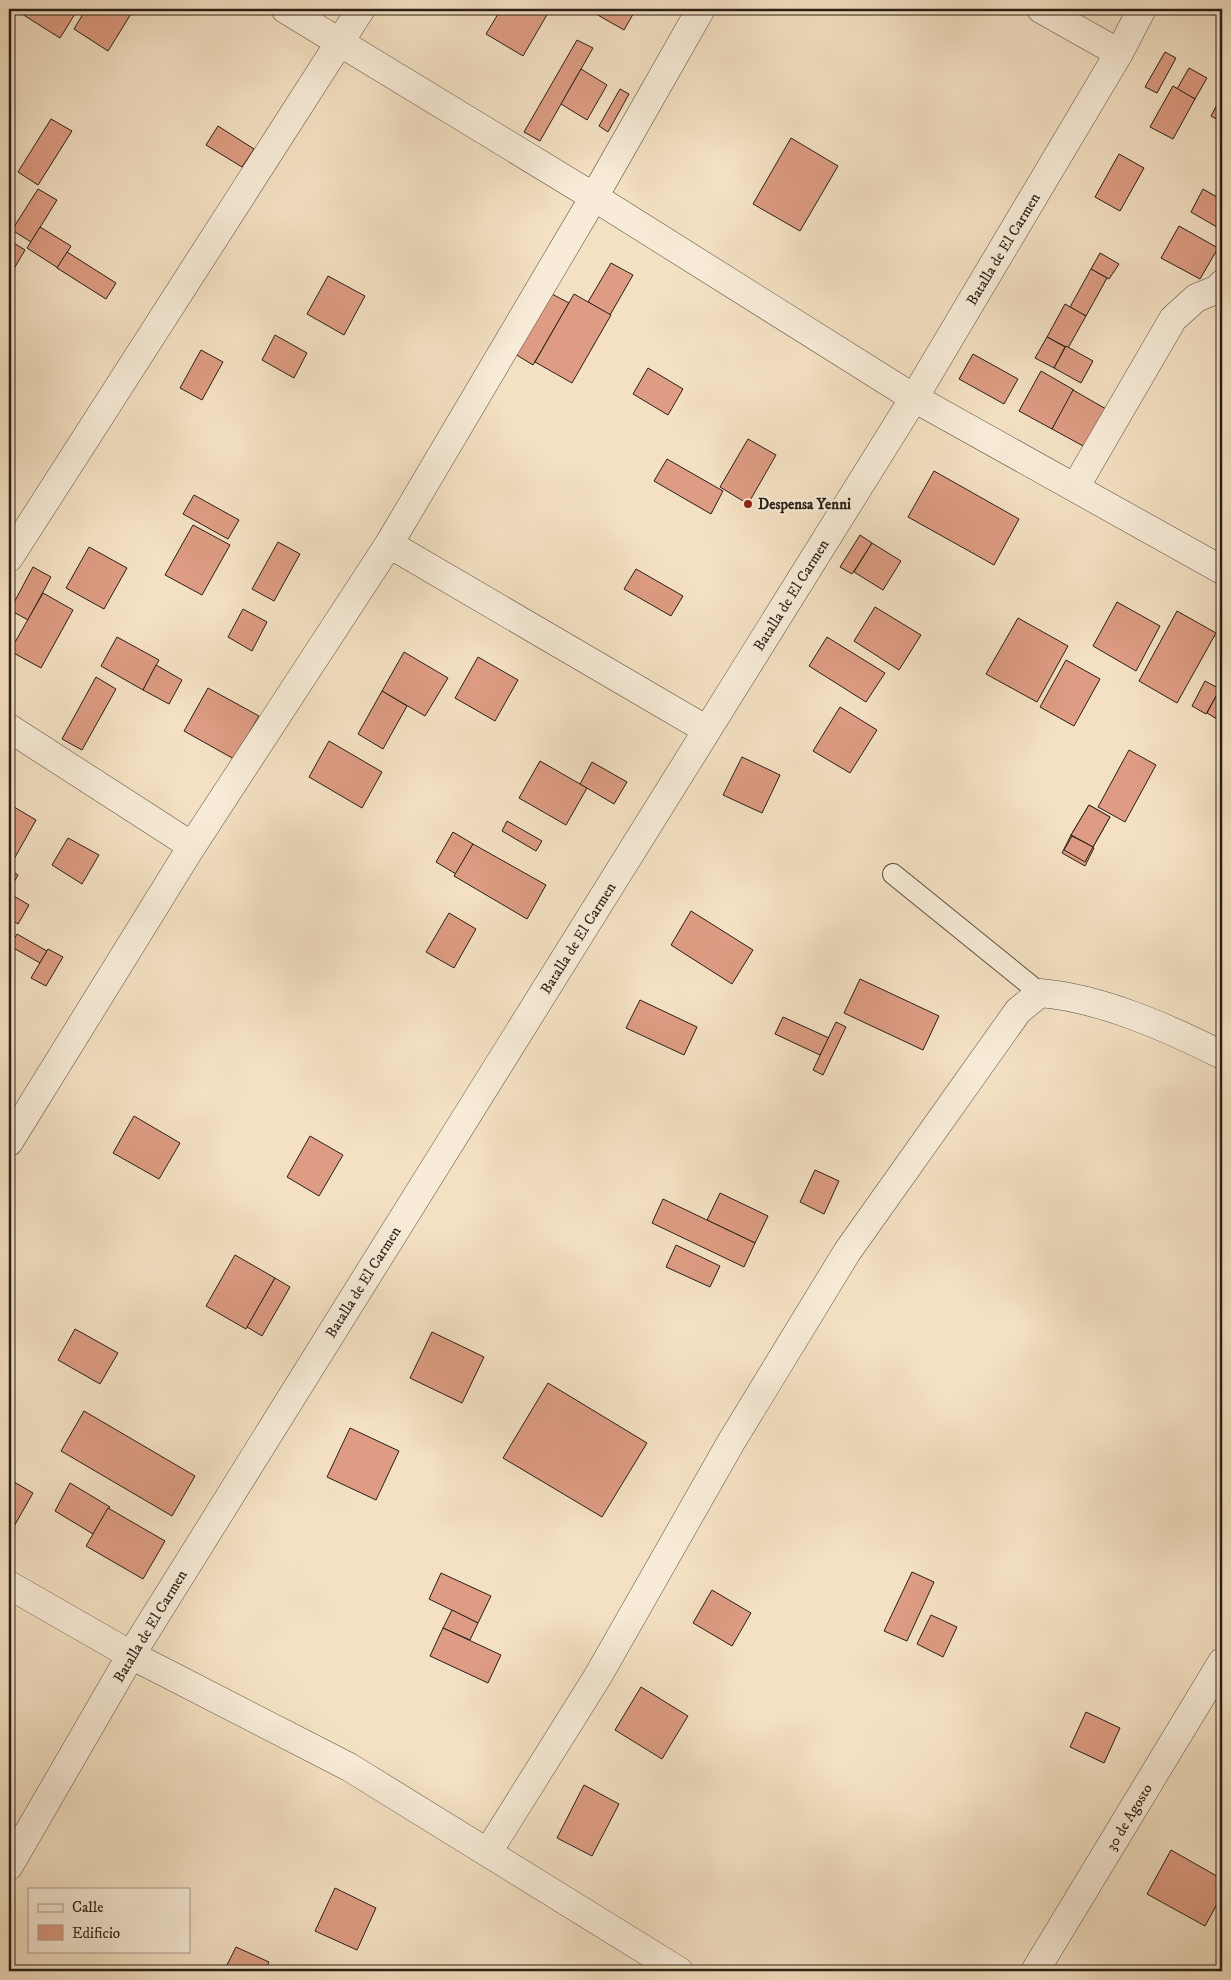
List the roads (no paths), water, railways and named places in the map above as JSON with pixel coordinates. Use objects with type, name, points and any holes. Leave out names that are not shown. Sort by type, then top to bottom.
[{"type":"street","points":[[285,9],[594,197],[914,398],[1076,486],[1222,570]]},
{"type":"street","points":[[9,558],[361,9]]},
{"type":"street","points":[[9,1142],[192,846],[389,544],[594,197],[701,9]]},
{"type":"street","points":[[1041,9],[1119,54]]},
{"type":"street","name":"Batalla de El Carmen","points":[[9,1866],[131,1655],[914,398],[1119,54],[1142,9]]},
{"type":"street","points":[[1076,486],[1174,318],[1196,298],[1218,289],[1222,284]]},
{"type":"street","points":[[389,544],[708,730]]},
{"type":"street","points":[[9,728],[192,846]]},
{"type":"street","points":[[488,1852],[598,1676],[730,1444],[846,1252],[1018,1011],[1040,993],[1069,996],[1117,1010],[1222,1055]]},
{"type":"street","points":[[9,1585],[131,1655],[349,1767],[679,1971]]},
{"type":"street","name":"30 de Agosto","points":[[1035,1971],[1219,1674]]},
{"type":"lane","points":[[893,874],[1040,993]]},
{"type":"place","name":"Despensa Yenni","points":[[748,504]]}]
